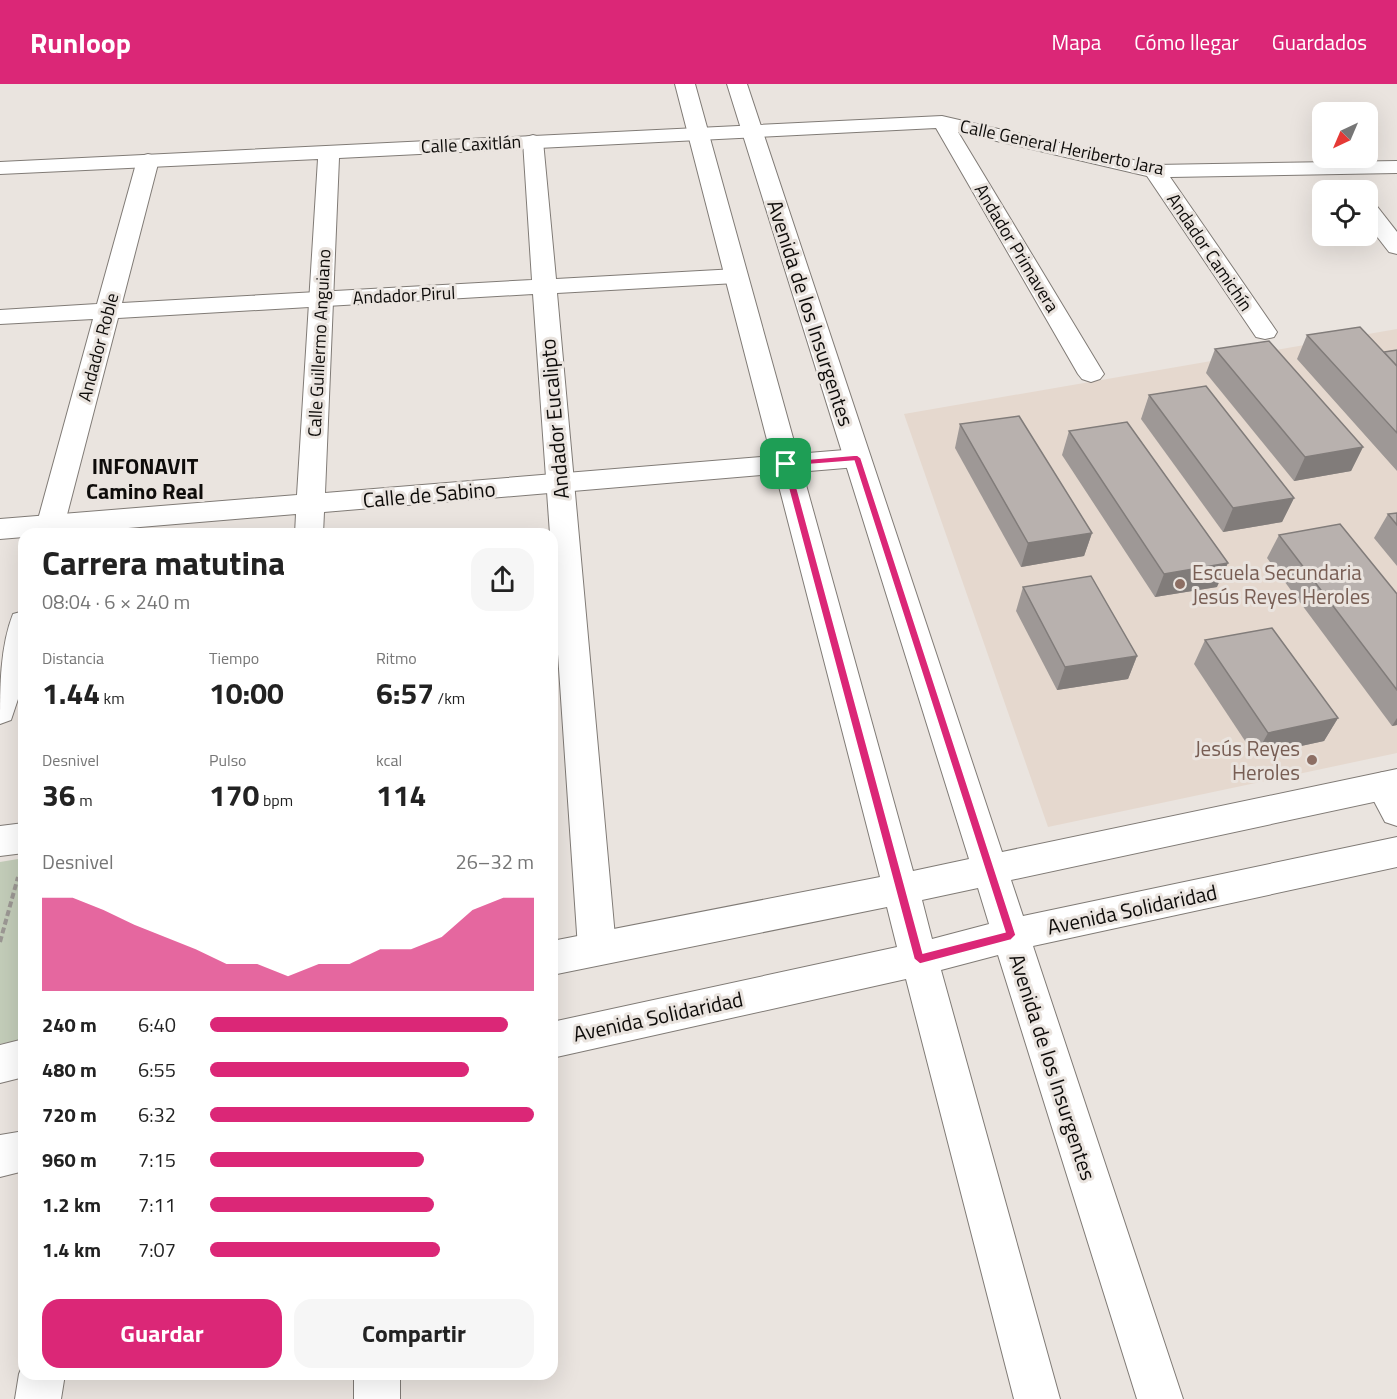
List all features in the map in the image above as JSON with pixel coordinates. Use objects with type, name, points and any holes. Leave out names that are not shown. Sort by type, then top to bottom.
[{"type":"street","points":[[685,84],[1037,1399]]},
{"type":"street","name":"Avenida de los Insurgentes","points":[[737,84],[1011,935],[1153,1398]]},
{"type":"street","name":"Calle Caxitlán","points":[[0,168],[698,132],[942,122]]},
{"type":"street","name":"Calle General Heriberto Jara","points":[[942,122],[1155,171],[1335,168]]},
{"type":"street","name":"Andador Primavera","points":[[942,122],[1091,374]]},
{"type":"street","name":"Andador Eucalipto","points":[[532,141],[597,948]]},
{"type":"street","name":"Calle Guillermo Anguiano","points":[[309,528],[329,151]]},
{"type":"street","name":"Andador Roble","points":[[50,528],[148,160]]},
{"type":"street","name":"Calle General Heriberto Jara","points":[[1378,167],[1397,167]]},
{"type":"street","points":[[1335,168],[1344,180]]},
{"type":"street","name":"Andador Camichín","points":[[1155,171],[1265,332]]},
{"type":"street","points":[[1378,223],[1397,247]]},
{"type":"street","name":"Andador Pirul","points":[[0,317],[736,276]]},
{"type":"street","name":"Calle de Sabino","points":[[68,528],[311,503],[857,458]]},
{"type":"street","name":"Calle de Sabino","points":[[0,530],[18,530]]},
{"type":"street","points":[[0,711],[18,644]]},
{"type":"street","points":[[558,957],[990,870],[1392,794]]},
{"type":"street","name":"Avenida Solidaridad","points":[[558,1039],[920,959],[1011,935],[1397,852]]},
{"type":"street","points":[[0,1064],[18,1060]]},
{"type":"street","points":[[0,1156],[18,1152]]},
{"type":"street","points":[[38,1399],[41,1380]]},
{"type":"street","points":[[377,1380],[377,1399]]},
{"type":"path","points":[[0,942],[15,849]]},
{"type":"shaded area","name":"Escuela Secundaria Jesús Reyes Heroles","points":[[1397,329],[1397,753],[1048,827],[904,414]]},
{"type":"green space","points":[[18,859],[18,1040],[0,1044],[0,862]]},
{"type":"building","points":[[1360,327],[1397,366],[1397,433],[1307,335]]},
{"type":"building","points":[[1269,341],[1363,447],[1305,457],[1215,349]]},
{"type":"building","points":[[1397,350],[1397,366],[1384,352]]},
{"type":"building","points":[[1206,386],[1294,498],[1233,508],[1149,395]]},
{"type":"building","points":[[1019,416],[1092,533],[1028,543],[960,424]]},
{"type":"building","points":[[1127,422],[1228,563],[1164,574],[1069,431]]},
{"type":"building","points":[[1397,513],[1397,525],[1388,514]]},
{"type":"building","points":[[1340,524],[1397,594],[1397,690],[1279,535]]},
{"type":"building","points":[[1091,576],[1137,656],[1065,667],[1023,587]]},
{"type":"building","points":[[1272,628],[1338,718],[1268,733],[1205,640]]},
{"type":"place","name":"Escuela Secundaria Jesús Reyes Heroles","points":[[1180,584]]},
{"type":"place","name":"Jesús Reyes Heroles","points":[[1312,760]]},
{"type":"district","name":"INFONAVIT Camino Real","points":[[145,478]]},
{"type":"route","points":[[857,458],[1011,935],[920,959],[786,464],[857,458]]}]
